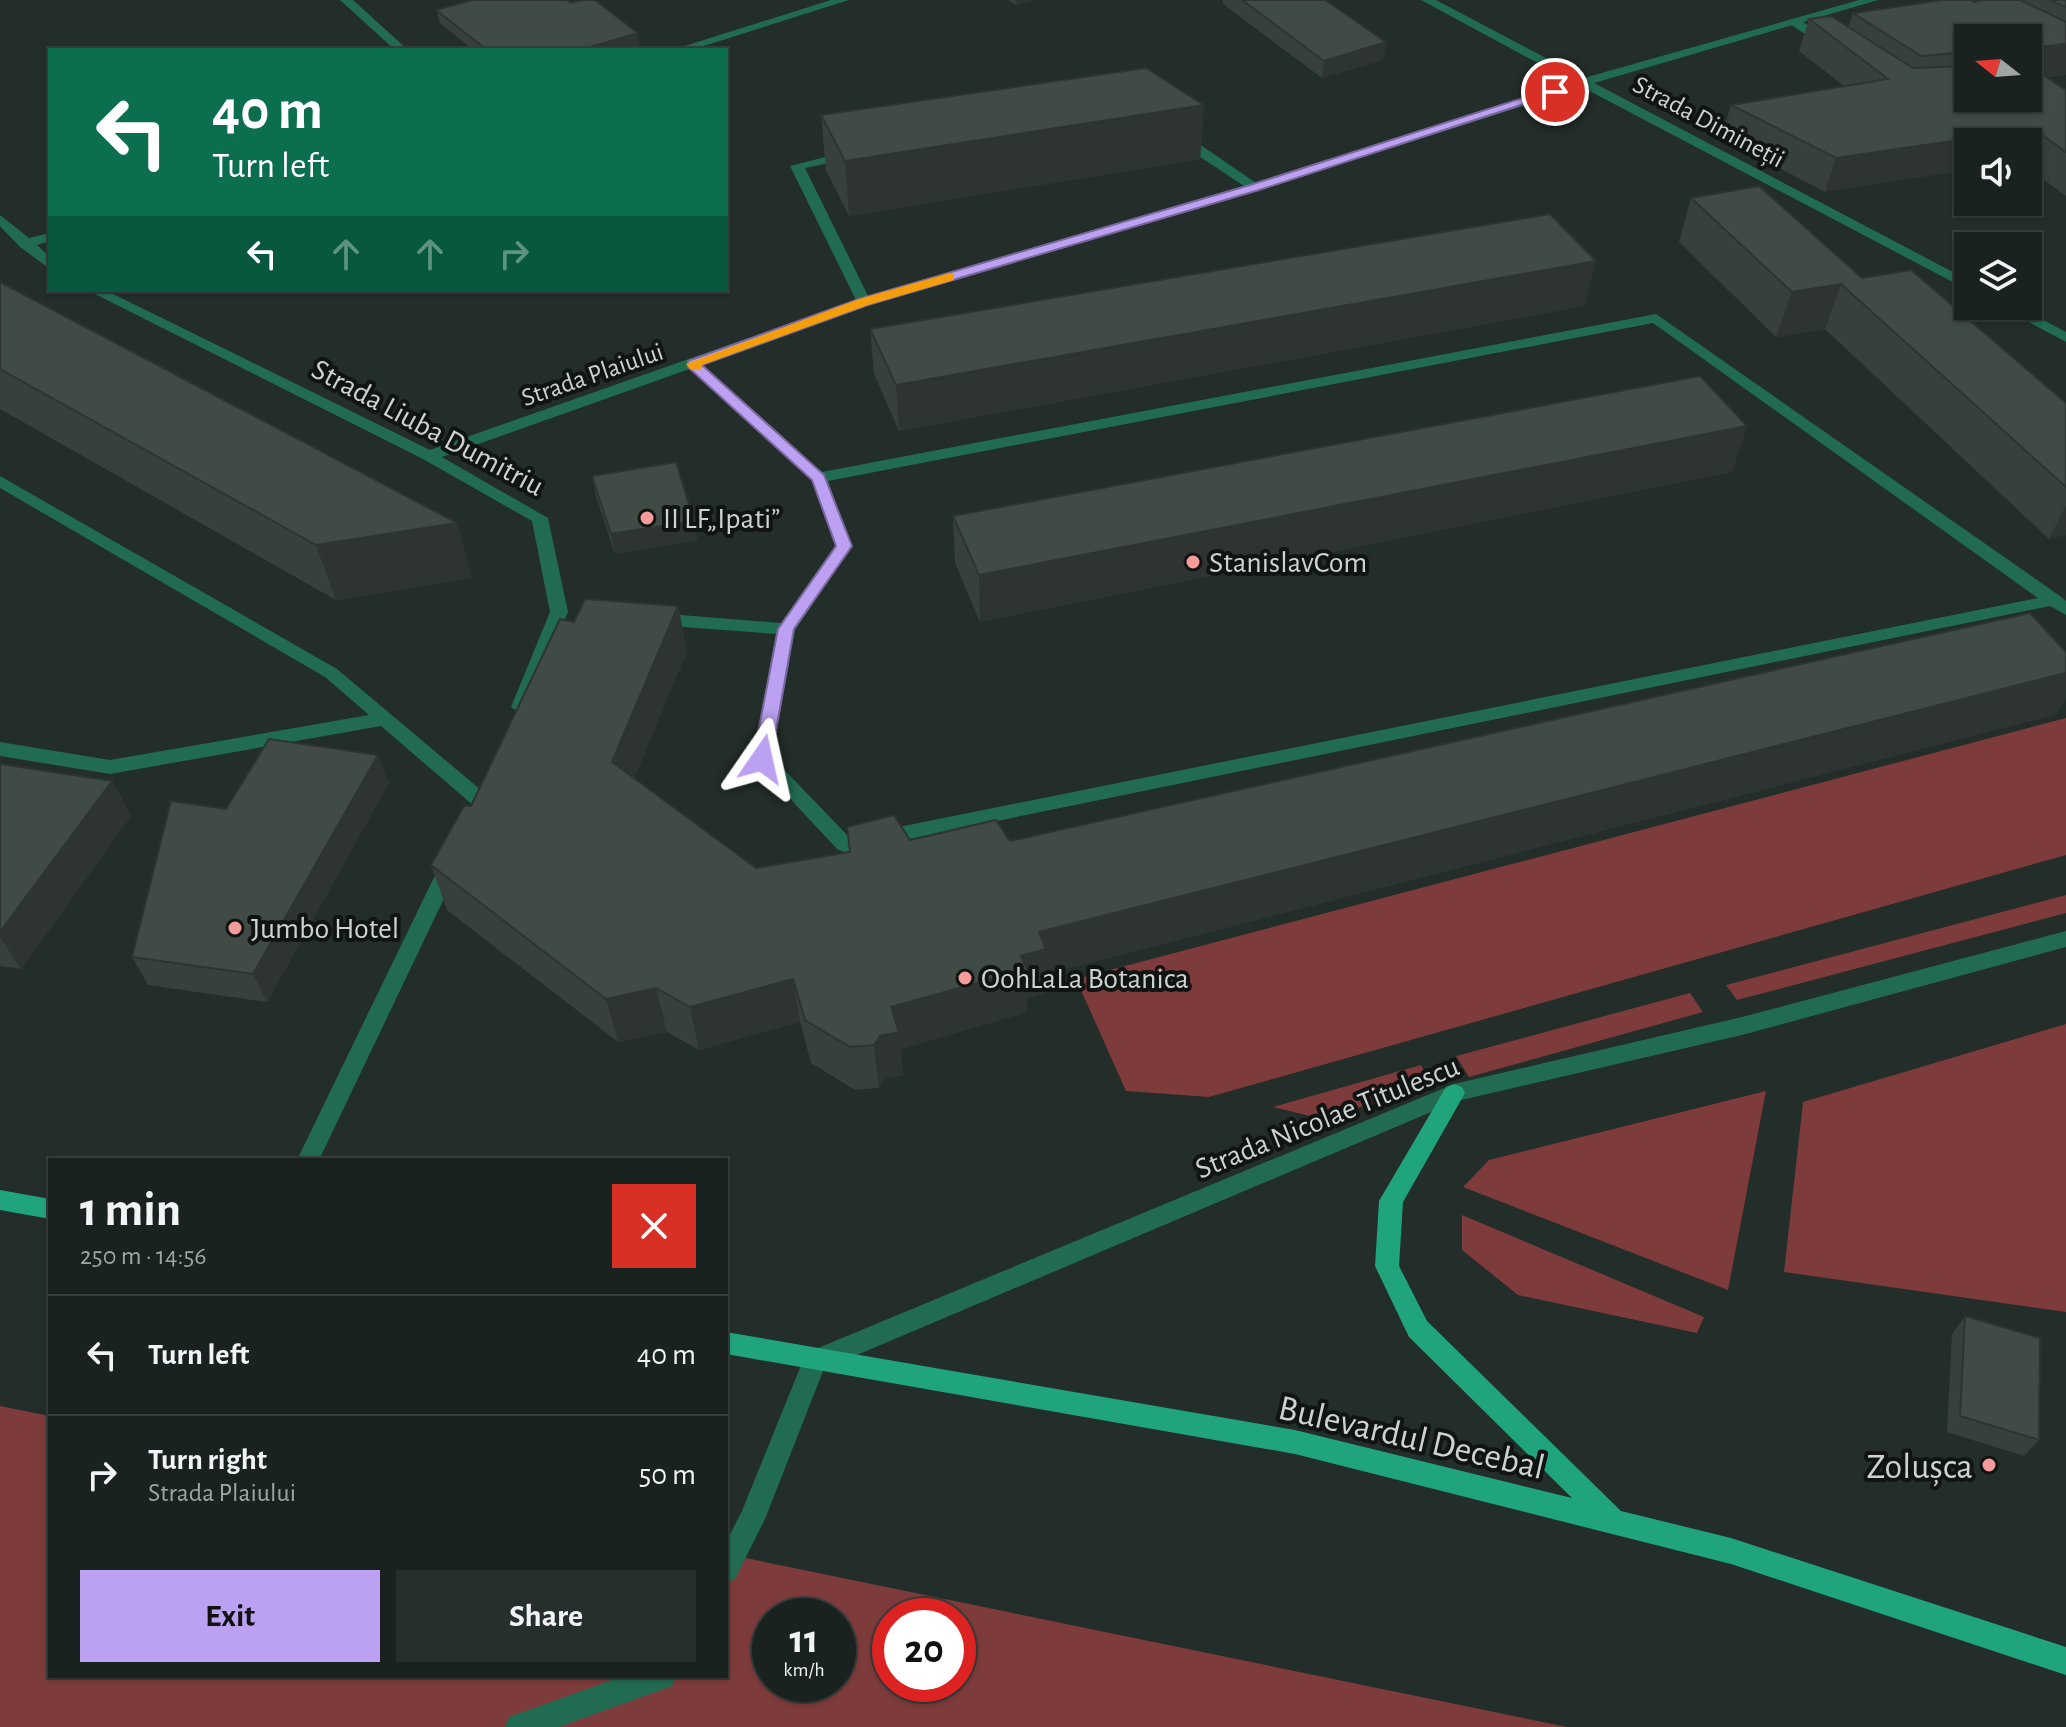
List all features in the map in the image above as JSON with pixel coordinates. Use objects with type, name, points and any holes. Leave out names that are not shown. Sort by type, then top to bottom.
[{"type":"main road","points":[[1454,1093],[1391,1201],[1387,1266],[1418,1329],[1613,1521]]},
{"type":"main road","points":[[0,1200],[48,1209]]},
{"type":"main road","name":"Bulevardul Decebal","points":[[728,1343],[815,1361],[1295,1442],[1731,1551],[2066,1661]]},
{"type":"street","points":[[346,0],[400,48]]},
{"type":"street","points":[[685,48],[843,0]]},
{"type":"street","name":"Strada Dimineții","points":[[1427,0],[1954,279]]},
{"type":"street","name":"Strada Plaiului","points":[[429,456],[864,302],[1255,187],[1585,82],[1872,0]]},
{"type":"street","points":[[1795,22],[1845,54]]},
{"type":"street","points":[[1169,129],[1255,187]]},
{"type":"street","points":[[858,153],[797,166],[864,302]]},
{"type":"street","points":[[0,219],[48,263]]},
{"type":"street","points":[[25,244],[48,238]]},
{"type":"street","name":"Strada Liuba Dumitriu","points":[[98,292],[429,456],[540,518],[567,612],[511,728]]},
{"type":"street","points":[[819,478],[1656,318],[2060,604]]},
{"type":"street","points":[[2032,320],[2066,338]]},
{"type":"street","points":[[693,364],[819,478],[844,546],[786,629],[762,759],[845,845],[2060,604]]},
{"type":"street","points":[[0,481],[331,673],[481,801]]},
{"type":"street","points":[[635,617],[786,629]]},
{"type":"street","points":[[0,749],[110,767],[384,719]]},
{"type":"street","points":[[309,1158],[461,844]]},
{"type":"street","name":"Strada Nicolae Titulescu","points":[[815,1361],[1454,1093],[1742,1026],[2066,939]]},
{"type":"street","points":[[728,1566],[752,1519],[815,1361]]},
{"type":"street","points":[[519,1727],[656,1678]]},
{"type":"shaded area","points":[[2066,718],[2066,855],[1209,1097],[1126,1091],[1076,979]]},
{"type":"shaded area","points":[[2066,895],[2066,913],[1737,1000],[1726,985]]},
{"type":"shaded area","points":[[1690,993],[1703,1012],[1469,1077],[1456,1056]]},
{"type":"shaded area","points":[[2066,1024],[2066,1312],[1784,1272],[1803,1102]]},
{"type":"shaded area","points":[[1421,1065],[1433,1088],[1318,1118],[1273,1107]]},
{"type":"shaded area","points":[[1766,1091],[1728,1290],[1463,1187],[1489,1160]]},
{"type":"shaded area","points":[[1462,1215],[1704,1317],[1697,1333],[1518,1295],[1462,1250]]},
{"type":"shaded area","points":[[0,1406],[48,1416],[48,1678],[728,1678],[728,1554],[940,1598],[872,1598],[872,1702],[976,1702],[976,1605],[1567,1727],[0,1727]]},
{"type":"building","points":[[472,0],[567,0],[571,3],[595,0],[638,33],[587,48],[484,48],[436,10]]},
{"type":"building","points":[[1242,0],[1325,0],[1386,42],[1324,61]]},
{"type":"building","points":[[1943,0],[2020,0],[2066,22],[2066,44],[2042,47],[2042,24],[1954,24],[1954,53],[1921,56],[1853,13]]},
{"type":"building","points":[[2050,0],[2066,0],[2066,7]]},
{"type":"building","points":[[1831,16],[1913,68],[1954,67],[1954,112],[2042,112],[2042,74],[2066,90],[2066,152],[2042,135],[2042,128],[1954,128],[1954,141],[1836,158],[1731,105],[1888,79],[1809,19]]},
{"type":"building","points":[[1146,68],[1204,105],[845,161],[821,115]]},
{"type":"building","points":[[1759,186],[1862,278],[1911,270],[1954,307],[1954,320],[1969,320],[2066,403],[2066,487],[1841,284],[1792,292],[1691,198]]},
{"type":"building","points":[[1550,214],[1596,261],[896,385],[870,329]]},
{"type":"building","points":[[0,282],[457,523],[316,545],[0,369]]},
{"type":"building","points":[[1700,376],[1747,426],[979,575],[953,516]]},
{"type":"building","name":"II LF„Ipati”","points":[[676,462],[694,521],[611,534],[592,476]]},
{"type":"building","points":[[585,599],[678,606],[612,762],[756,868],[850,852],[847,827],[894,815],[910,840],[996,820],[1010,841],[2030,613],[2066,652],[2066,673],[1039,932],[1046,949],[1021,956],[1027,969],[891,1007],[899,1032],[880,1036],[874,1045],[850,1047],[805,1020],[793,979],[690,1007],[656,988],[606,999],[431,865],[464,806],[471,806],[560,619],[574,622]]},
{"type":"building","name":"Jumbo Hotel","points":[[269,739],[378,755],[253,974],[132,957],[171,801],[226,809]]},
{"type":"building","points":[[0,764],[112,781],[0,932]]},
{"type":"building","points":[[1965,1316],[2040,1338],[2039,1440],[1960,1416]]},
{"type":"slow traffic","points":[[696,367],[693,364],[864,302],[950,277]]},
{"type":"place","name":"II LF„Ipati”","points":[[647,518]]},
{"type":"place","name":"StanislavCom","points":[[1193,562]]},
{"type":"place","name":"Jumbo Hotel","points":[[235,928]]},
{"type":"place","name":"OohLaLa Botanica","points":[[965,978]]},
{"type":"place","name":"Zolușca","points":[[1989,1465]]},
{"type":"route","points":[[762,759],[786,629],[844,546],[819,478],[693,364],[864,302],[1255,187],[1555,92]]}]
